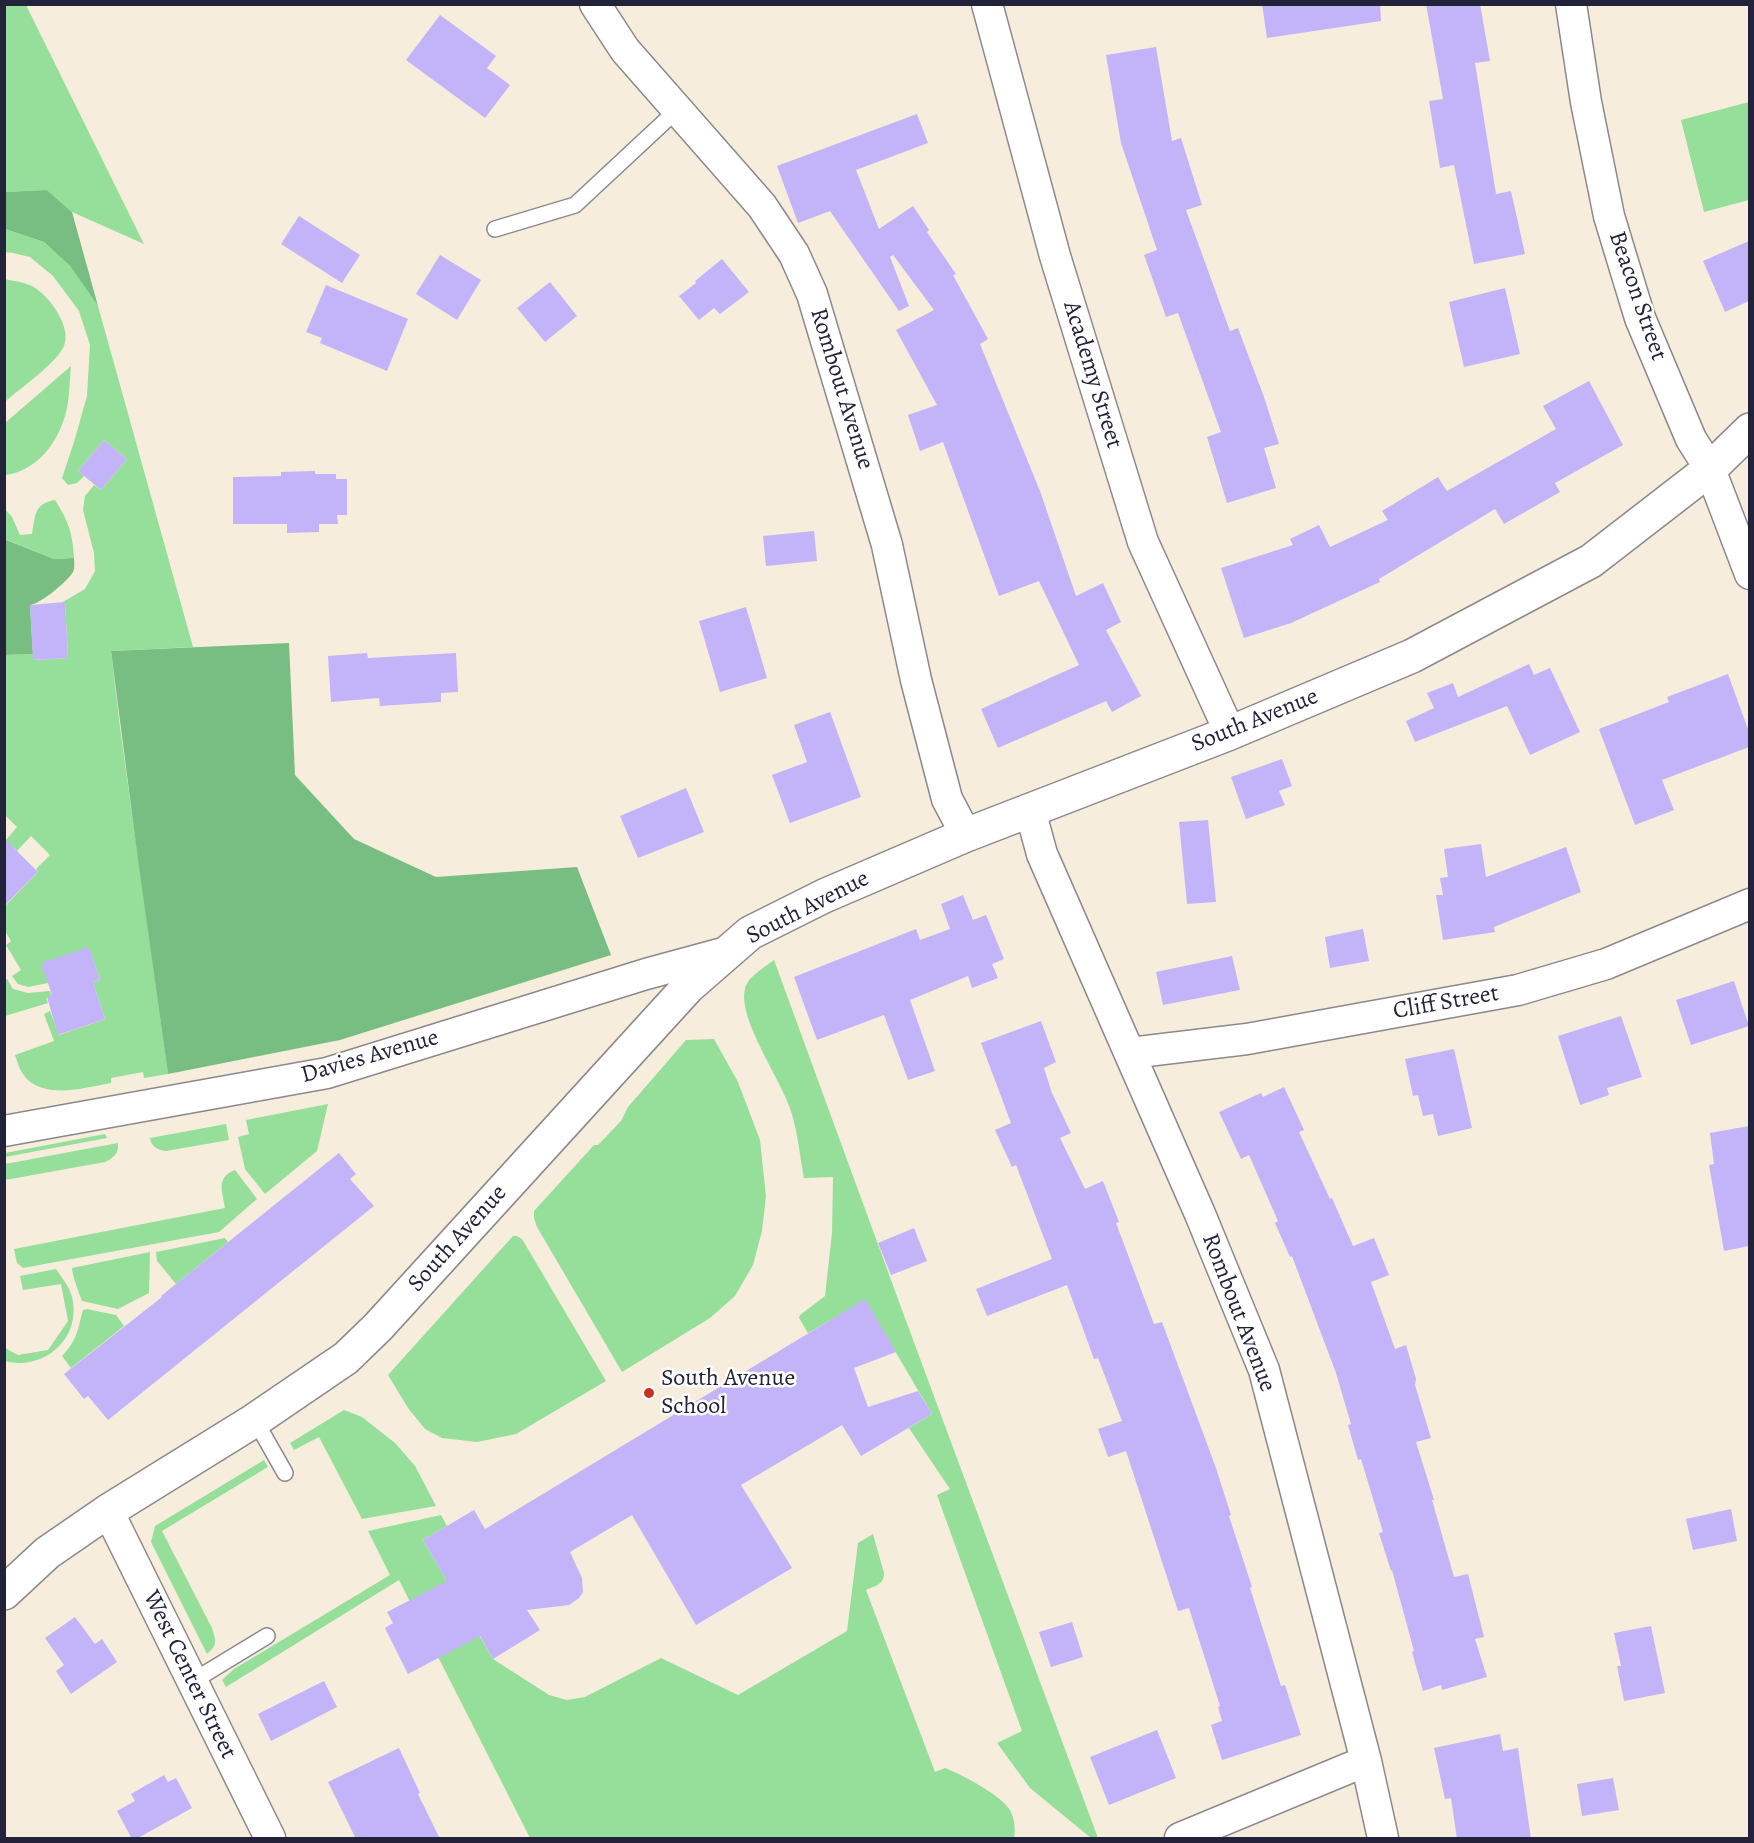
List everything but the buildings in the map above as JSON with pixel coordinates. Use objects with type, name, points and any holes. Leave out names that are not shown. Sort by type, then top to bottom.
[{"type":"street","name":"Rombout Avenue","points":[[595,4],[624,50],[762,206],[794,254],[812,294],[887,545],[916,680],[947,799],[966,835]]},
{"type":"street","name":"Academy Street","points":[[987,4],[1055,256],[1143,542],[1230,733]]},
{"type":"street","name":"Beacon Street","points":[[1571,4],[1586,102],[1609,216],[1640,318],[1691,439],[1710,469],[1749,574]]},
{"type":"street","name":"South Avenue","points":[[4,1593],[46,1553],[108,1511],[255,1420],[346,1358],[378,1327],[688,987],[750,933],[824,896],[966,835],[1230,733],[1412,656],[1591,561],[1710,469],[1749,430]]},
{"type":"street","name":"Rombout Avenue","points":[[1030,810],[1042,854],[1200,1214],[1264,1370],[1366,1761],[1383,1839]]},
{"type":"street","name":"Cliff Street","points":[[1130,1053],[1247,1040],[1518,990],[1606,964],[1749,904]]},
{"type":"street","name":"Davies Avenue","points":[[4,1131],[327,1073],[646,974],[728,952]]},
{"type":"street","name":"West Center Street","points":[[108,1511],[270,1839]]},
{"type":"street","points":[[1180,1839],[1366,1761]]},
{"type":"lane","points":[[495,230],[575,206],[677,110]]},
{"type":"lane","points":[[255,1420],[285,1473]]},
{"type":"lane","points":[[193,1681],[267,1636]]},
{"type":"green space","points":[[4,5],[26,5],[144,244],[72,212],[47,190],[5,192]]},
{"type":"green space","points":[[1749,102],[1749,200],[1704,212],[1681,120]]},
{"type":"green space","points":[[47,190],[72,212],[98,306],[70,266],[44,242],[5,229],[5,192]]},
{"type":"green space","points":[[5,229],[44,242],[70,266],[98,306],[193,647],[111,651],[168,1074],[144,1078],[143,1072],[111,1078],[111,1083],[69,1090],[37,1086],[22,1072],[15,1055],[54,1041],[44,1014],[50,1011],[59,1035],[105,1019],[93,982],[100,980],[89,948],[48,983],[28,987],[18,984],[12,976],[21,970],[6,945],[11,941],[5,931],[5,906],[38,872],[36,869],[50,855],[31,836],[17,851],[12,846],[6,851],[5,841],[17,827],[5,815],[5,655],[33,654],[33,660],[68,658],[65,603],[61,603],[85,589],[95,571],[94,553],[83,510],[85,496],[94,485],[101,490],[127,459],[104,440],[78,471],[84,476],[77,483],[68,485],[62,478],[87,396],[90,345],[79,311],[53,276],[30,257],[5,252]]},
{"type":"green space","points":[[5,279],[32,286],[46,297],[63,322],[66,340],[52,362],[5,402]]},
{"type":"green space","points":[[71,366],[67,409],[54,441],[33,464],[5,475],[5,423]]},
{"type":"green space","points":[[55,500],[69,528],[74,558],[54,559],[5,539],[4,508],[12,517],[20,535],[32,534],[39,508]]},
{"type":"green space","points":[[4,539],[54,559],[74,558],[74,570],[70,576],[46,597],[30,605],[33,654],[5,655]]},
{"type":"green space","points":[[289,643],[295,775],[354,839],[436,877],[577,867],[611,955],[340,1040],[168,1074],[111,651]]},
{"type":"green space","points":[[774,960],[1098,1838],[1091,1838],[1030,1788],[997,1743],[1022,1731],[937,1495],[950,1489],[909,1428],[932,1414],[865,1300],[808,1333],[799,1318],[825,1296],[832,1233],[833,1177],[804,1178],[792,1114],[748,1017],[744,1002],[747,984]]},
{"type":"green space","points":[[7,979],[13,989],[28,993],[50,991],[52,996],[46,998],[48,1003],[5,1016],[5,980]]},
{"type":"green space","points":[[714,1039],[738,1082],[760,1140],[766,1196],[762,1231],[753,1265],[735,1296],[710,1318],[622,1372],[537,1227],[534,1211],[594,1145],[598,1145],[621,1121],[628,1107],[686,1040]]},
{"type":"green space","points":[[328,1104],[317,1151],[265,1194],[245,1169],[238,1137],[249,1134],[246,1120]]},
{"type":"green space","points":[[226,1124],[229,1140],[166,1151],[155,1147],[150,1138]]},
{"type":"green space","points":[[105,1134],[107,1138],[5,1157],[5,1153]]},
{"type":"green space","points":[[118,1143],[115,1155],[105,1162],[5,1180],[5,1164]]},
{"type":"green space","points":[[235,1170],[257,1199],[219,1232],[23,1268],[17,1263],[14,1249],[225,1208],[223,1181],[229,1173]]},
{"type":"green space","points":[[513,1236],[522,1239],[606,1381],[516,1434],[477,1442],[442,1438],[425,1429],[408,1408],[388,1375]]},
{"type":"green space","points":[[225,1238],[228,1242],[176,1284],[157,1261],[156,1252]]},
{"type":"green space","points":[[150,1252],[149,1293],[118,1309],[82,1301],[72,1268]]},
{"type":"green space","points":[[56,1269],[67,1285],[73,1302],[70,1330],[64,1341],[55,1350],[32,1362],[5,1361],[5,1348],[18,1355],[48,1350],[68,1321],[61,1284],[23,1290],[20,1276]]},
{"type":"green space","points":[[83,1310],[116,1315],[124,1326],[71,1368],[62,1356],[74,1340]]},
{"type":"green space","points":[[344,1410],[362,1417],[395,1443],[415,1466],[436,1506],[362,1519],[319,1437],[294,1450],[290,1443]]},
{"type":"green space","points":[[264,1460],[268,1467],[162,1531],[212,1628],[215,1642],[207,1654],[151,1542],[155,1526]]},
{"type":"green space","points":[[441,1515],[447,1526],[423,1540],[493,1659],[549,1695],[567,1700],[585,1697],[661,1658],[738,1695],[847,1631],[858,1543],[873,1534],[884,1577],[878,1585],[866,1590],[935,1772],[945,1768],[970,1780],[998,1798],[1010,1810],[1014,1820],[1014,1838],[530,1838],[399,1580],[226,1687],[222,1680],[234,1669],[390,1575],[368,1531]]},
{"type":"place","name":"South Avenue School","points":[[649,1393]]}]
